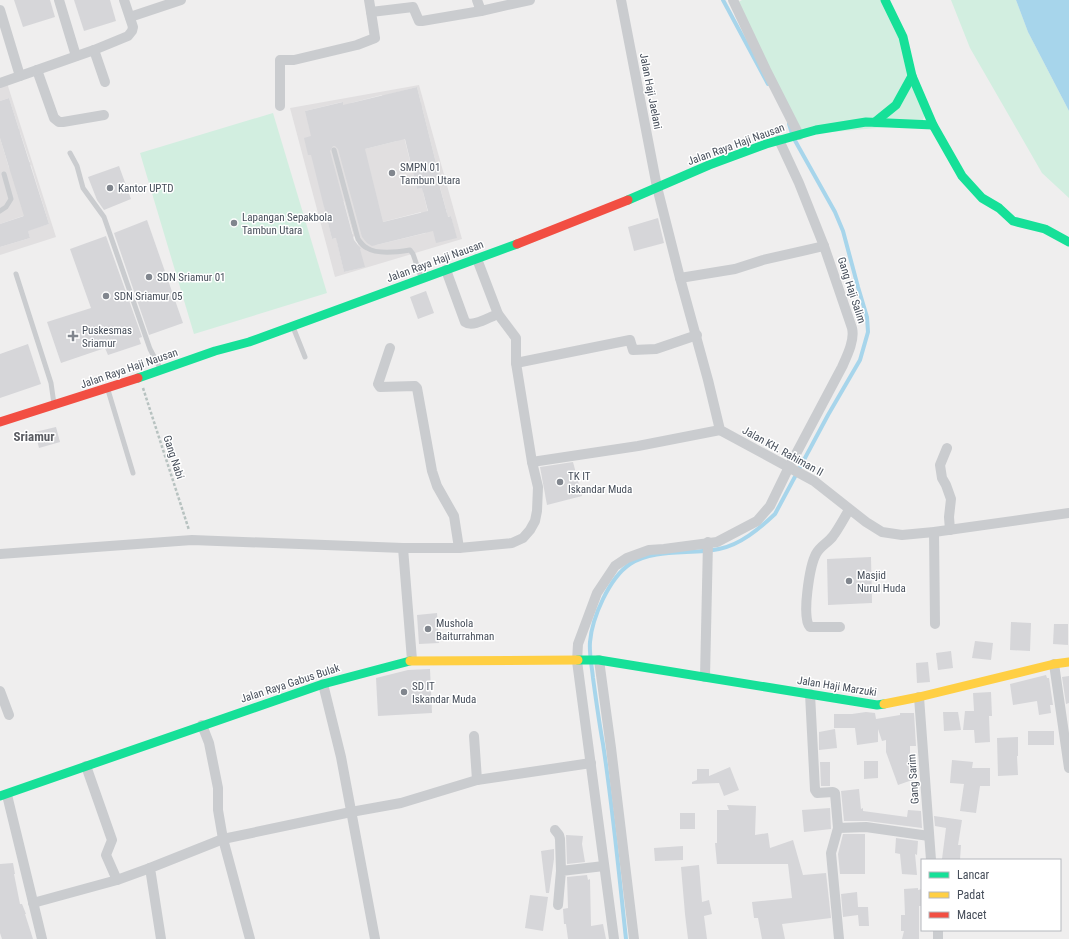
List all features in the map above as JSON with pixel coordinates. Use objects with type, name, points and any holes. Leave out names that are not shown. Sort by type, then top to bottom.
[{"type":"street","points":[[59,0],[76,56]]},
{"type":"street","points":[[0,82],[94,50],[128,36],[133,29],[124,0]]},
{"type":"street","points":[[130,17],[181,0]]},
{"type":"street","points":[[280,106],[280,60],[294,60],[358,45],[375,38],[369,0]]},
{"type":"street","points":[[477,0],[481,11]]},
{"type":"street","points":[[371,12],[413,7],[419,21],[481,11],[530,0]]},
{"type":"street","name":"Jalan Haji Jaelani","points":[[621,0],[657,187]]},
{"type":"street","points":[[885,0],[903,37],[910,80],[932,126],[962,176],[982,198],[999,208],[1013,221],[1045,229],[1069,242]]},
{"type":"street","points":[[737,1],[766,70],[799,135]]},
{"type":"street","points":[[0,10],[20,76]]},
{"type":"street","points":[[94,50],[105,82]]},
{"type":"street","points":[[37,70],[56,120],[63,122],[104,115]]},
{"type":"street","points":[[876,122],[880,116],[896,105],[910,80]]},
{"type":"street","name":"Jalan Raya Haji Nausan","points":[[0,422],[107,389],[292,326],[421,278],[477,259],[614,206],[709,165],[779,140],[859,123],[876,122],[932,126]]},
{"type":"street","name":"Gang Haji Salim","points":[[614,939],[576,661],[578,644],[591,606],[597,593],[615,566],[627,558],[649,550],[717,542],[757,521],[770,506],[842,367],[848,353],[852,335],[852,328],[824,246],[799,183],[779,140]]},
{"type":"street","points":[[532,462],[638,446],[720,430],[697,335],[680,278],[657,187]]},
{"type":"street","points":[[680,278],[735,269],[763,260],[824,246]]},
{"type":"street","points":[[0,554],[192,540],[403,548],[459,548],[512,543],[523,538],[535,521],[538,487],[532,462],[516,363],[516,338],[498,314],[477,259]]},
{"type":"street","points":[[446,270],[465,322],[472,324],[498,314]]},
{"type":"street","points":[[516,363],[630,340],[633,350],[656,349],[697,335]]},
{"type":"street","points":[[390,348],[378,384],[380,387],[409,385],[417,388],[432,471],[437,486],[454,516],[459,548]]},
{"type":"street","name":"Jalan KH. Rahiman II","points":[[720,430],[808,477],[849,510],[882,532],[902,535],[934,532],[1069,512]]},
{"type":"street","points":[[947,448],[940,465],[942,478],[951,499],[949,517],[950,530]]},
{"type":"street","points":[[840,627],[810,627],[806,623],[806,608],[809,578],[815,556],[820,548],[832,538],[849,510]]},
{"type":"street","points":[[934,532],[935,624]]},
{"type":"street","points":[[705,677],[708,542]]},
{"type":"street","points":[[403,548],[412,660]]},
{"type":"street","name":"Jalan Raya Gabus Bulak","points":[[3,795],[323,684],[412,660],[599,660]]},
{"type":"street","points":[[599,660],[634,939]]},
{"type":"street","name":"Jalan Haji Marzuki","points":[[599,660],[877,705],[919,697],[1054,664],[1069,662]]},
{"type":"street","points":[[1054,664],[1069,768]]},
{"type":"street","points":[[323,684],[341,757],[374,939]]},
{"type":"street","points":[[0,691],[9,715]]},
{"type":"street","points":[[810,694],[815,790],[817,793],[835,793],[838,828],[831,853],[839,939]]},
{"type":"street","name":"Gang Sarim","points":[[919,697],[931,859]]},
{"type":"street","points":[[202,725],[208,743],[218,788],[218,810],[223,839],[250,939]]},
{"type":"street","points":[[474,736],[477,780]]},
{"type":"street","points":[[33,903],[118,880],[223,839],[401,803],[477,780],[591,763]]},
{"type":"street","points":[[86,766],[112,840],[106,855],[118,880]]},
{"type":"street","points":[[3,795],[42,939]]},
{"type":"street","points":[[838,828],[866,827],[929,836]]},
{"type":"street","points":[[555,830],[560,839],[561,871],[558,905]]},
{"type":"street","points":[[561,871],[604,866]]},
{"type":"street","points":[[150,868],[161,939]]},
{"type":"lane","points":[[334,150],[358,239],[367,249],[381,252],[410,250],[413,254],[421,278]]},
{"type":"lane","points":[[70,153],[77,166],[83,188],[104,217],[150,349],[161,370]]},
{"type":"lane","points":[[0,211],[6,207],[11,199],[4,174]]},
{"type":"lane","points":[[16,274],[51,383],[54,405]]},
{"type":"lane","points":[[292,326],[305,357]]},
{"type":"lane","points":[[107,389],[133,473]]},
{"type":"path","name":"Gang Nabi","points":[[140,378],[192,540]]},
{"type":"shaded area","points":[[7,83],[56,237],[0,255],[0,247],[30,238],[23,216],[0,224],[0,138],[0,135],[19,129],[9,98],[0,101],[0,85]],"holes":[[[20,132],[30,162],[9,168],[0,138]],[[31,165],[49,224],[29,230],[11,170]]]},
{"type":"shaded area","name":"SMPN 01 Tambun Utara","points":[[419,85],[462,239],[335,277],[290,108]],"holes":[[[417,87],[421,103],[394,110],[390,94]],[[382,95],[387,115],[356,123],[351,103]],[[342,102],[348,122],[305,111]],[[422,107],[441,183],[417,189],[398,113]],[[393,123],[397,141],[349,153]],[[440,187],[447,213],[429,217],[423,192]],[[344,201],[353,234],[332,239],[324,206]],[[421,212],[426,233],[376,245],[371,225]],[[451,216],[456,238],[431,221]],[[356,236],[364,267],[344,272],[337,241]]]},
{"type":"green space","points":[[742,0],[885,0],[927,110],[921,124],[799,135],[735,4]]},
{"type":"green space","points":[[951,0],[1016,0],[1028,32],[1069,111],[1069,198],[1042,173],[970,48]]},
{"type":"green space","name":"Lapangan Sepakbola Tambun Utara","points":[[273,113],[327,293],[194,334],[140,153]]},
{"type":"water","points":[[1016,0],[1069,0],[1069,111],[1028,32]]},
{"type":"building","points":[[14,0],[50,0],[55,17],[23,27]]},
{"type":"building","points":[[74,0],[110,0],[116,21],[84,31]]},
{"type":"building","points":[[417,87],[441,183],[439,184],[448,217],[451,216],[457,238],[436,243],[433,231],[372,246],[367,243],[362,237],[338,149],[333,146],[330,151],[354,240],[361,249],[365,267],[344,272],[336,238],[332,239],[311,155],[308,155],[304,138],[311,136],[305,111],[343,102],[343,105]],"holes":[[[405,139],[417,189],[422,188],[428,211],[383,222],[365,149]]]},
{"type":"building","points":[[9,98],[49,224],[28,231],[30,238],[0,247],[0,224],[24,216],[0,138],[0,101]]},
{"type":"building","name":"Kantor UPTD","points":[[119,166],[131,199],[104,210],[97,200],[88,177]]},
{"type":"building","points":[[658,218],[664,243],[634,251],[628,227]]},
{"type":"building","name":"SDN Sriamur 01","points":[[147,220],[183,323],[149,335],[114,233]]},
{"type":"building","name":"SDN Sriamur 05","points":[[106,236],[142,337],[139,338],[141,344],[108,355],[105,348],[61,363],[47,322],[91,308],[70,249]]},
{"type":"building","points":[[426,291],[434,313],[418,319],[410,297]]},
{"type":"building","points":[[28,344],[41,384],[0,398],[0,354]]},
{"type":"building","points":[[56,427],[60,442],[39,448],[35,432]]},
{"type":"building","name":"TK IT Iskandar Muda","points":[[573,462],[582,496],[547,505],[540,467]]},
{"type":"building","name":"Masjid Nurul Huda","points":[[871,557],[872,603],[828,605],[827,559]]},
{"type":"building","name":"Mushola Baiturrahman","points":[[437,613],[439,643],[419,644],[417,615]]},
{"type":"building","points":[[1011,622],[1031,623],[1030,651],[1010,650]]},
{"type":"building","points":[[1054,624],[1068,624],[1068,645],[1053,644]]},
{"type":"building","points":[[975,641],[993,643],[991,660],[972,658]]},
{"type":"building","points":[[951,651],[953,668],[938,670],[936,653]]},
{"type":"building","points":[[928,662],[930,682],[917,683],[916,663]]},
{"type":"building","name":"SD IT Iskandar Muda","points":[[430,669],[432,713],[378,716],[376,678],[408,670]]},
{"type":"building","points":[[1046,675],[1047,678],[1049,678],[1053,705],[1050,705],[1051,713],[1039,715],[1037,701],[1013,705],[1010,684]]},
{"type":"building","points":[[1069,676],[1069,703],[1066,704],[1062,677]]},
{"type":"building","points":[[991,692],[992,716],[989,716],[990,742],[975,743],[974,730],[963,730],[965,711],[974,711],[973,693]]},
{"type":"building","points":[[866,712],[875,713],[876,719],[900,715],[900,713],[914,713],[916,746],[910,746],[909,763],[915,779],[898,785],[886,752],[886,740],[882,741],[878,729],[878,742],[857,745],[855,728],[834,728],[834,714]]},
{"type":"building","points":[[943,712],[958,712],[961,730],[944,731]]},
{"type":"building","points":[[835,729],[837,748],[819,750],[819,732]]},
{"type":"building","points":[[1028,731],[1054,731],[1054,745],[1028,745]]},
{"type":"building","points":[[1018,737],[1018,775],[998,776],[997,738]]},
{"type":"building","points":[[952,760],[973,762],[972,768],[990,768],[990,786],[980,786],[976,813],[960,811],[964,784],[950,783]]},
{"type":"building","points":[[864,761],[878,761],[878,778],[864,779]]},
{"type":"building","points":[[820,762],[830,762],[830,786],[821,786]]},
{"type":"building","points":[[730,767],[739,790],[724,796],[719,783],[692,784],[692,782],[697,780],[697,769],[709,769],[709,776]]},
{"type":"building","points":[[859,789],[861,809],[863,808],[863,811],[907,817],[908,810],[921,811],[922,828],[867,821],[844,821],[841,791]]},
{"type":"building","points":[[727,805],[756,806],[755,835],[768,833],[770,848],[793,840],[803,875],[826,873],[831,918],[782,924],[785,939],[762,939],[758,918],[754,918],[752,902],[792,898],[788,864],[717,864],[715,843],[717,843],[717,810],[729,810]]},
{"type":"building","points":[[830,808],[831,829],[804,832],[802,810]]},
{"type":"building","points":[[680,813],[695,813],[695,829],[680,829]]},
{"type":"building","points":[[934,816],[962,820],[958,845],[961,845],[960,859],[942,859],[946,828],[935,826]]},
{"type":"building","points":[[843,834],[865,834],[865,874],[840,874],[838,854]]},
{"type":"building","points":[[566,835],[583,836],[582,844],[585,862],[567,864]]},
{"type":"building","points":[[896,838],[918,841],[917,855],[915,854],[917,875],[902,874],[900,854],[895,853]]},
{"type":"building","points":[[683,846],[683,860],[655,861],[654,848]]},
{"type":"building","points":[[554,849],[549,893],[546,893],[541,851]]},
{"type":"building","points":[[13,863],[20,904],[22,904],[26,914],[33,939],[2,939],[0,933],[0,864]]},
{"type":"building","points":[[699,865],[702,902],[709,900],[712,914],[704,916],[707,939],[688,939],[681,867]]},
{"type":"building","points":[[587,875],[588,880],[590,879],[591,926],[603,924],[606,939],[568,939],[566,924],[564,924],[563,909],[568,908],[567,877]]},
{"type":"building","points":[[918,888],[918,890],[921,889],[921,906],[919,906],[919,939],[902,939],[904,931],[901,931],[901,915],[905,915],[904,889]]},
{"type":"building","points":[[857,892],[858,907],[868,907],[869,926],[859,926],[858,915],[843,917],[841,894]]},
{"type":"building","points":[[530,895],[548,897],[543,931],[525,928]]},
{"type":"waterway","points":[[723,0],[768,84]]},
{"type":"waterway","points":[[626,939],[610,793],[590,656],[591,632],[598,610],[615,579],[622,570],[630,564],[640,559],[662,554],[708,551],[727,547],[749,536],[775,514],[828,415],[860,360],[868,332],[867,317],[843,231],[835,212],[793,137],[789,124]]},
{"type":"traffic: fast","points":[[875,122],[896,105],[912,76],[903,37],[885,0]]},
{"type":"traffic: fast","points":[[912,76],[933,125],[962,176],[982,198],[999,208],[1013,221],[1045,229],[1069,242]]},
{"type":"traffic: fast","points":[[628,200],[709,165],[766,144],[816,130],[866,122],[933,125]]},
{"type":"traffic: fast","points":[[138,378],[215,351],[249,342],[517,244]]},
{"type":"traffic: fast","points":[[578,660],[599,660],[877,705],[884,704]]},
{"type":"traffic: fast","points":[[0,796],[323,684],[410,661]]},
{"type":"traffic: slow","points":[[410,661],[578,660]]},
{"type":"traffic: slow","points":[[884,704],[919,697],[1054,664],[1069,662]]},
{"type":"traffic: jam","points":[[517,244],[628,200]]},
{"type":"traffic: jam","points":[[0,422],[138,378]]},
{"type":"place","name":"SMPN 01 Tambun Utara","points":[[392,173]]},
{"type":"place","name":"Kantor UPTD","points":[[110,188]]},
{"type":"place","name":"Lapangan Sepakbola Tambun Utara","points":[[234,223]]},
{"type":"place","name":"SDN Sriamur 01","points":[[149,277]]},
{"type":"place","name":"SDN Sriamur 05","points":[[106,296]]},
{"type":"place","name":"Puskesmas Sriamur","points":[[73,336]]},
{"type":"place","name":"TK IT Iskandar Muda","points":[[560,482]]},
{"type":"place","name":"Masjid Nurul Huda","points":[[849,581]]},
{"type":"place","name":"Mushola Baiturrahman","points":[[428,629]]},
{"type":"place","name":"SD IT Iskandar Muda","points":[[404,692]]},
{"type":"district","name":"Sriamur","points":[[34,436]]}]
